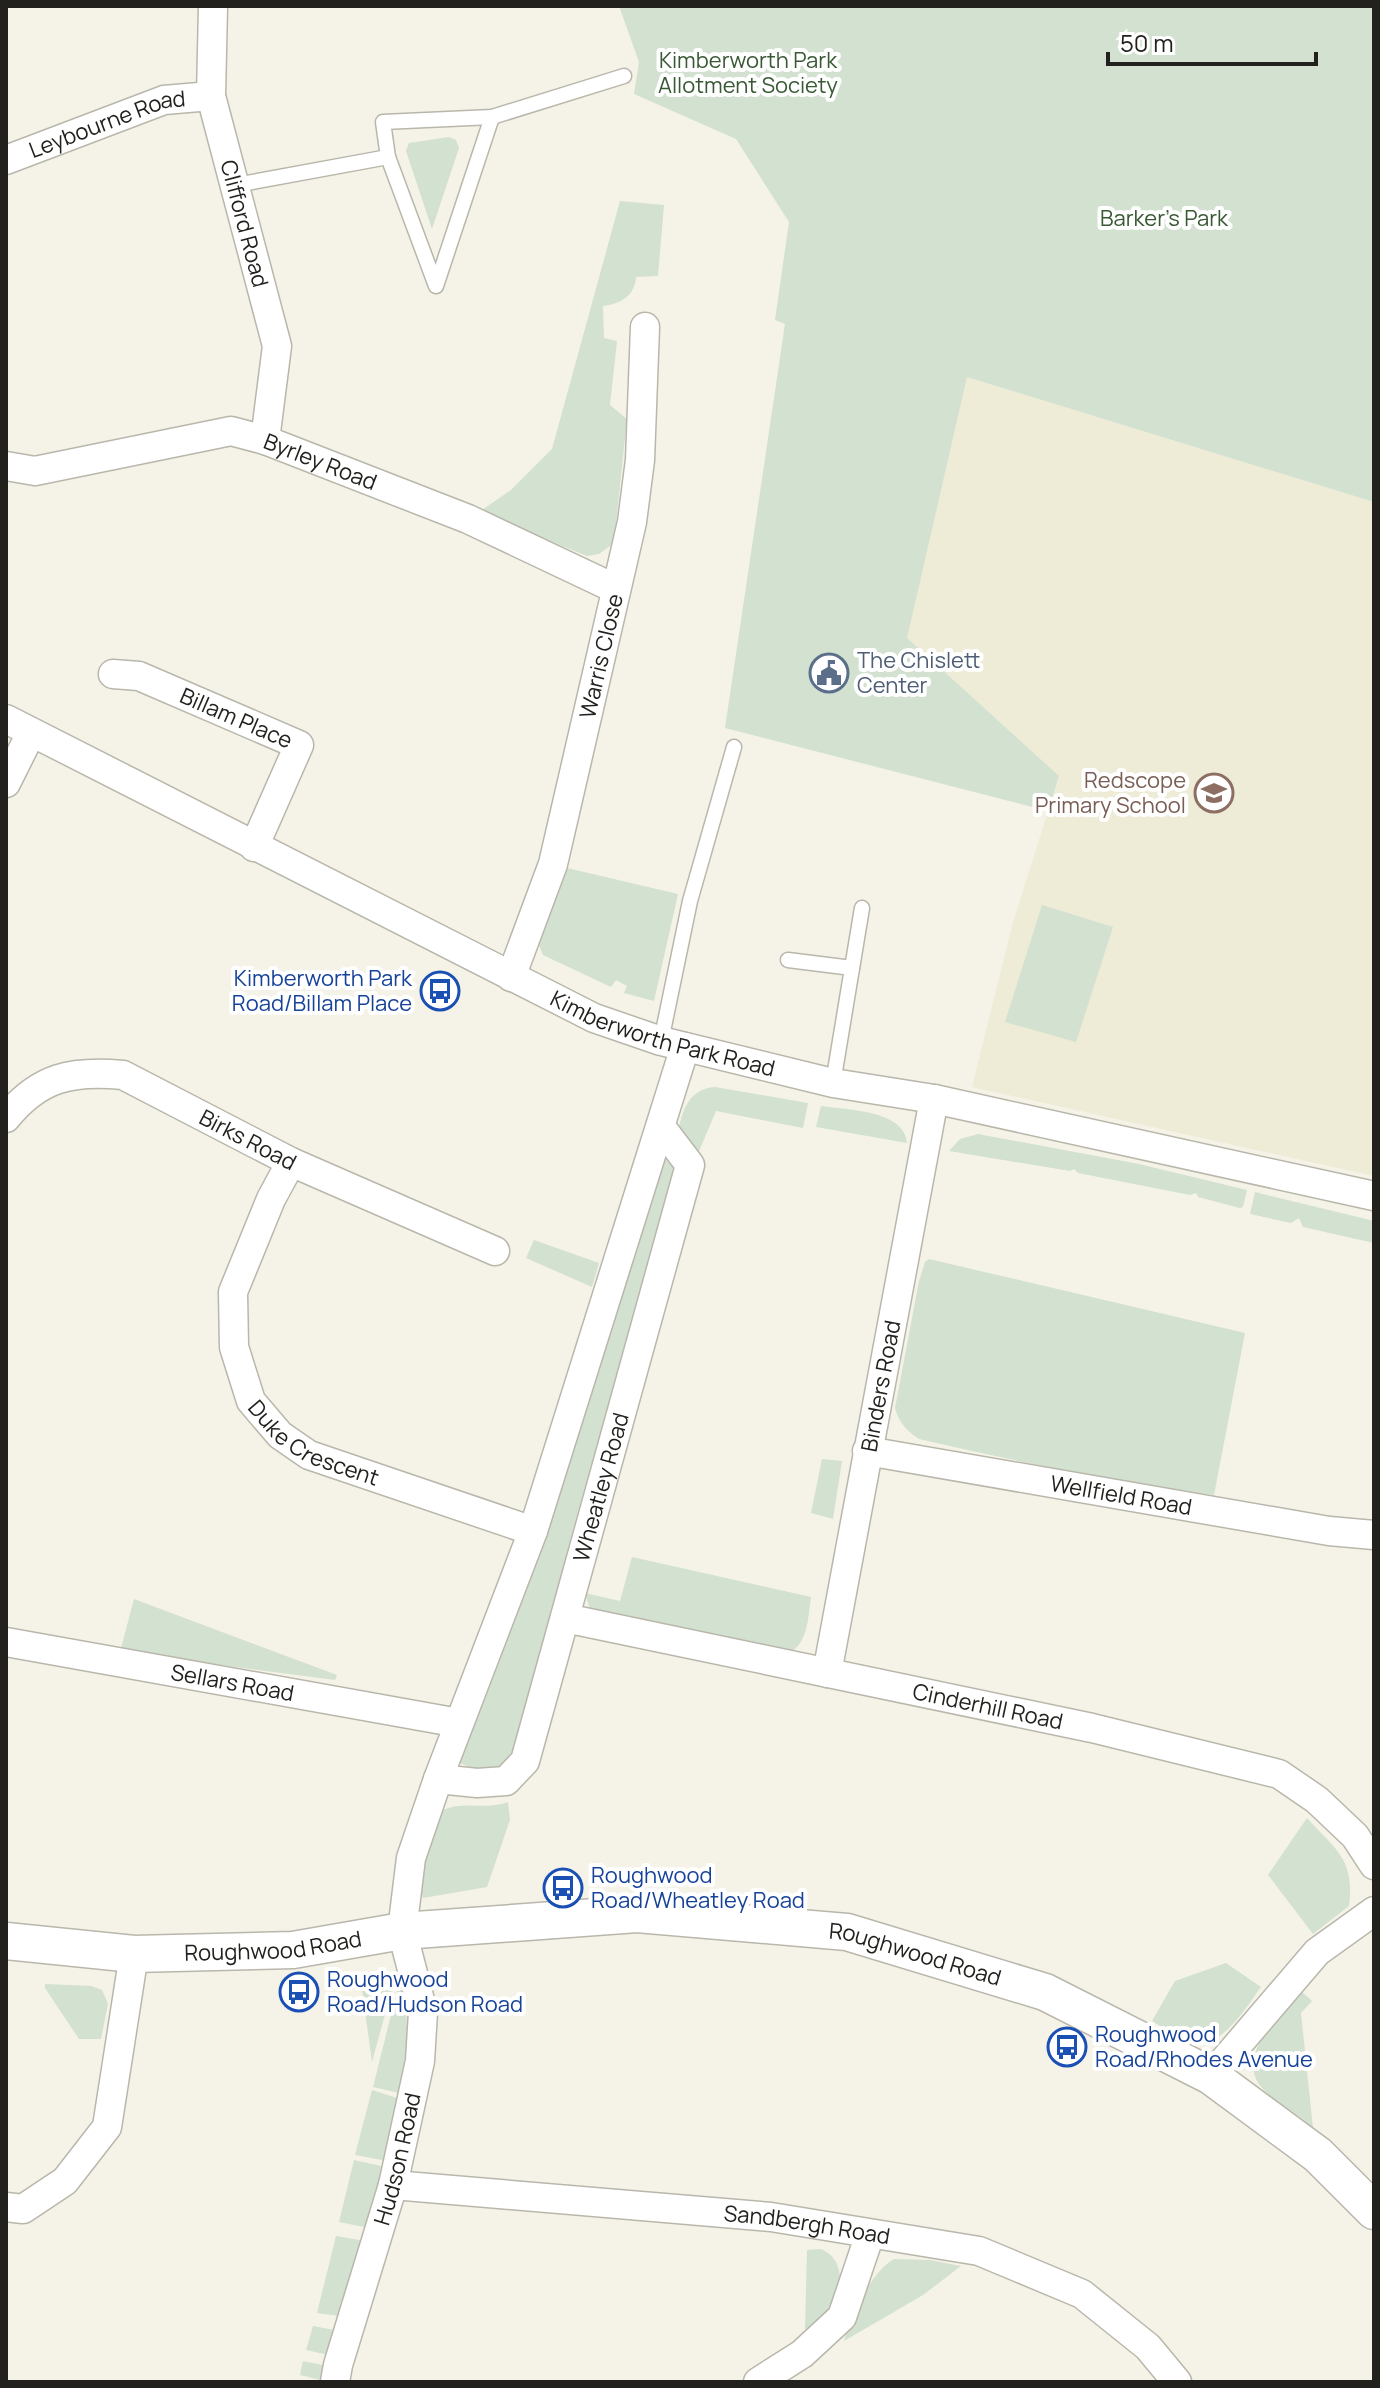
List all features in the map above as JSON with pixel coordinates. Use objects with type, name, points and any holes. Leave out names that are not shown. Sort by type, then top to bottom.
[{"type":"street","name":"Clifford Road","points":[[213,6],[211,96],[277,346],[265,440]]},
{"type":"street","name":"Leybourne Road","points":[[6,160],[164,100],[211,96]]},
{"type":"street","name":"Warris Close","points":[[511,977],[553,864],[632,522],[640,460],[645,327]]},
{"type":"street","name":"Byrley Road","points":[[6,466],[35,471],[231,431],[265,440],[468,519],[616,589]]},
{"type":"street","name":"Billam Place","points":[[113,674],[139,676],[299,745],[254,847]]},
{"type":"street","name":"Kimberworth Park Road","points":[[6,719],[594,1018],[673,1044],[833,1083],[934,1099],[1374,1196]]},
{"type":"street","points":[[6,783],[31,733]]},
{"type":"street","points":[[402,1931],[411,1858],[533,1531],[661,1127],[673,1044]]},
{"type":"street","name":"Birks Road","points":[[6,1118],[25,1095],[52,1080],[92,1072],[123,1075],[291,1162],[495,1251]]},
{"type":"street","name":"Binders Road","points":[[827,1673],[934,1099]]},
{"type":"street","name":"Wheatley Road","points":[[438,1779],[477,1783],[506,1781],[525,1761],[690,1165],[661,1127]]},
{"type":"street","name":"Duke Crescent","points":[[291,1162],[271,1199],[233,1292],[234,1347],[251,1401],[280,1435],[309,1455],[533,1531]]},
{"type":"street","name":"Wellfield Road","points":[[867,1451],[1329,1531],[1374,1535]]},
{"type":"street","name":"Cinderhill Road","points":[[565,1618],[1092,1728],[1279,1774],[1317,1800],[1355,1836],[1374,1865]]},
{"type":"street","name":"Sellars Road","points":[[6,1642],[459,1723]]},
{"type":"street","points":[[1211,2076],[1317,1952],[1374,1911]]},
{"type":"street","name":"Roughwood Road","points":[[6,1941],[134,1954],[293,1950],[402,1931],[637,1914],[847,1932],[1045,1992],[1211,2076],[1318,2155],[1374,2211]]},
{"type":"street","name":"Hudson Road","points":[[335,2382],[393,2185],[420,2061],[423,2012],[402,1931]]},
{"type":"street","points":[[6,2207],[23,2209],[65,2181],[107,2127],[134,1954]]},
{"type":"street","name":"Sandbergh Road","points":[[393,2185],[771,2217],[979,2251],[1082,2294],[1148,2347],[1177,2382]]},
{"type":"street","points":[[758,2382],[802,2354],[842,2317],[870,2234]]},
{"type":"lane","points":[[492,117],[436,286],[388,157],[383,122],[492,117],[624,76]]},
{"type":"lane","points":[[236,185],[388,157]]},
{"type":"lane","points":[[673,1044],[690,901],[734,747]]},
{"type":"lane","points":[[833,1083],[862,908]]},
{"type":"lane","points":[[788,960],[852,968]]},
{"type":"shaded area","name":"Redscope Primary School","points":[[967,377],[1374,502],[1374,1176],[972,1087],[1012,926],[1059,776],[906,638]]},
{"type":"green space","name":"Barker's Park","points":[[619,6],[1374,6],[1374,502],[967,377],[907,638],[1059,776],[1048,811],[725,728],[785,324],[775,320],[789,222],[736,139],[634,94],[639,62]]},
{"type":"green space","points":[[449,137],[456,140],[459,148],[432,229],[406,151],[409,143]]},
{"type":"green space","points":[[620,201],[664,205],[658,276],[636,277],[633,289],[626,298],[603,306],[604,338],[617,341],[610,405],[627,419],[614,543],[599,554],[587,556],[479,512],[511,490],[552,449]]},
{"type":"green space","points":[[567,868],[678,894],[654,1001],[624,993],[627,986],[616,980],[611,987],[543,955],[537,940]]},
{"type":"green space","points":[[1042,905],[1113,927],[1076,1042],[1005,1022]]},
{"type":"green space","points":[[715,1087],[808,1103],[803,1128],[716,1111],[697,1156],[678,1133],[680,1125],[693,1096]]},
{"type":"green space","points":[[821,1106],[886,1118],[904,1132],[907,1143],[816,1127]]},
{"type":"green space","points":[[978,1134],[1139,1164],[1247,1190],[1243,1207],[1198,1197],[1196,1193],[1190,1195],[1078,1173],[1074,1169],[1070,1171],[949,1151],[960,1139]]},
{"type":"green space","points":[[666,1160],[673,1167],[672,1176],[571,1537],[519,1742],[507,1760],[493,1769],[467,1766],[457,1761],[533,1571],[544,1528],[662,1162]]},
{"type":"green space","points":[[1255,1192],[1374,1221],[1374,1243],[1303,1227],[1299,1218],[1291,1223],[1250,1214]]},
{"type":"green space","points":[[534,1240],[599,1263],[592,1287],[526,1258]]},
{"type":"green space","points":[[929,1259],[1245,1333],[1214,1495],[1029,1463],[919,1439],[910,1432],[895,1408],[919,1281],[925,1262]]},
{"type":"green space","points":[[822,1459],[842,1461],[833,1519],[811,1513]]},
{"type":"green space","points":[[632,1557],[811,1597],[804,1637],[789,1653],[590,1610],[585,1593],[620,1601]]},
{"type":"green space","points":[[134,1599],[337,1675],[335,1680],[120,1652]]},
{"type":"green space","points":[[508,1802],[510,1820],[487,1887],[423,1898],[418,1881],[443,1810]]},
{"type":"green space","points":[[1307,1818],[1341,1856],[1350,1890],[1349,1906],[1313,1934],[1268,1875]]},
{"type":"green space","points":[[1226,1963],[1261,1987],[1232,2026],[1222,2034],[1212,2041],[1190,2043],[1152,2021],[1175,1981]]},
{"type":"green space","points":[[395,1978],[372,2062],[361,1982]]},
{"type":"green space","points":[[45,1984],[91,1986],[102,1990],[108,2004],[101,2039],[79,2039]]},
{"type":"green space","points":[[398,1987],[402,1988],[405,2001],[407,2027],[399,2093],[373,2087]]},
{"type":"green space","points":[[1300,1990],[1312,2001],[1301,2013],[1313,2128],[1264,2090],[1255,2078],[1253,2065],[1262,2037]]},
{"type":"green space","points":[[372,2090],[400,2099],[387,2161],[355,2155]]},
{"type":"green space","points":[[354,2160],[386,2167],[369,2228],[339,2222]]},
{"type":"green space","points":[[336,2236],[365,2241],[346,2317],[317,2313]]},
{"type":"green space","points":[[821,2249],[835,2260],[840,2276],[838,2293],[830,2309],[807,2331],[807,2250]]},
{"type":"green space","points":[[894,2259],[930,2260],[961,2266],[923,2295],[844,2341],[863,2296],[878,2273]]},
{"type":"green space","points":[[313,2326],[340,2331],[333,2356],[306,2350]]},
{"type":"green space","points":[[303,2361],[332,2367],[329,2382],[300,2375]]},
{"type":"place","name":"The Chislett Center","points":[[829,673]]},
{"type":"place","name":"Redscope Primary School","points":[[1214,793]]},
{"type":"place","name":"Kimberworth Park Road/Billam Place","points":[[440,991]]},
{"type":"place","name":"Roughwood Road/Wheatley Road","points":[[563,1888]]},
{"type":"place","name":"Roughwood Road/Hudson Road","points":[[299,1992]]},
{"type":"place","name":"Roughwood Road/Rhodes Avenue","points":[[1067,2047]]},
{"type":"park label","name":"Kimberworth Park Allotment Society","points":[[748,72]]}]
